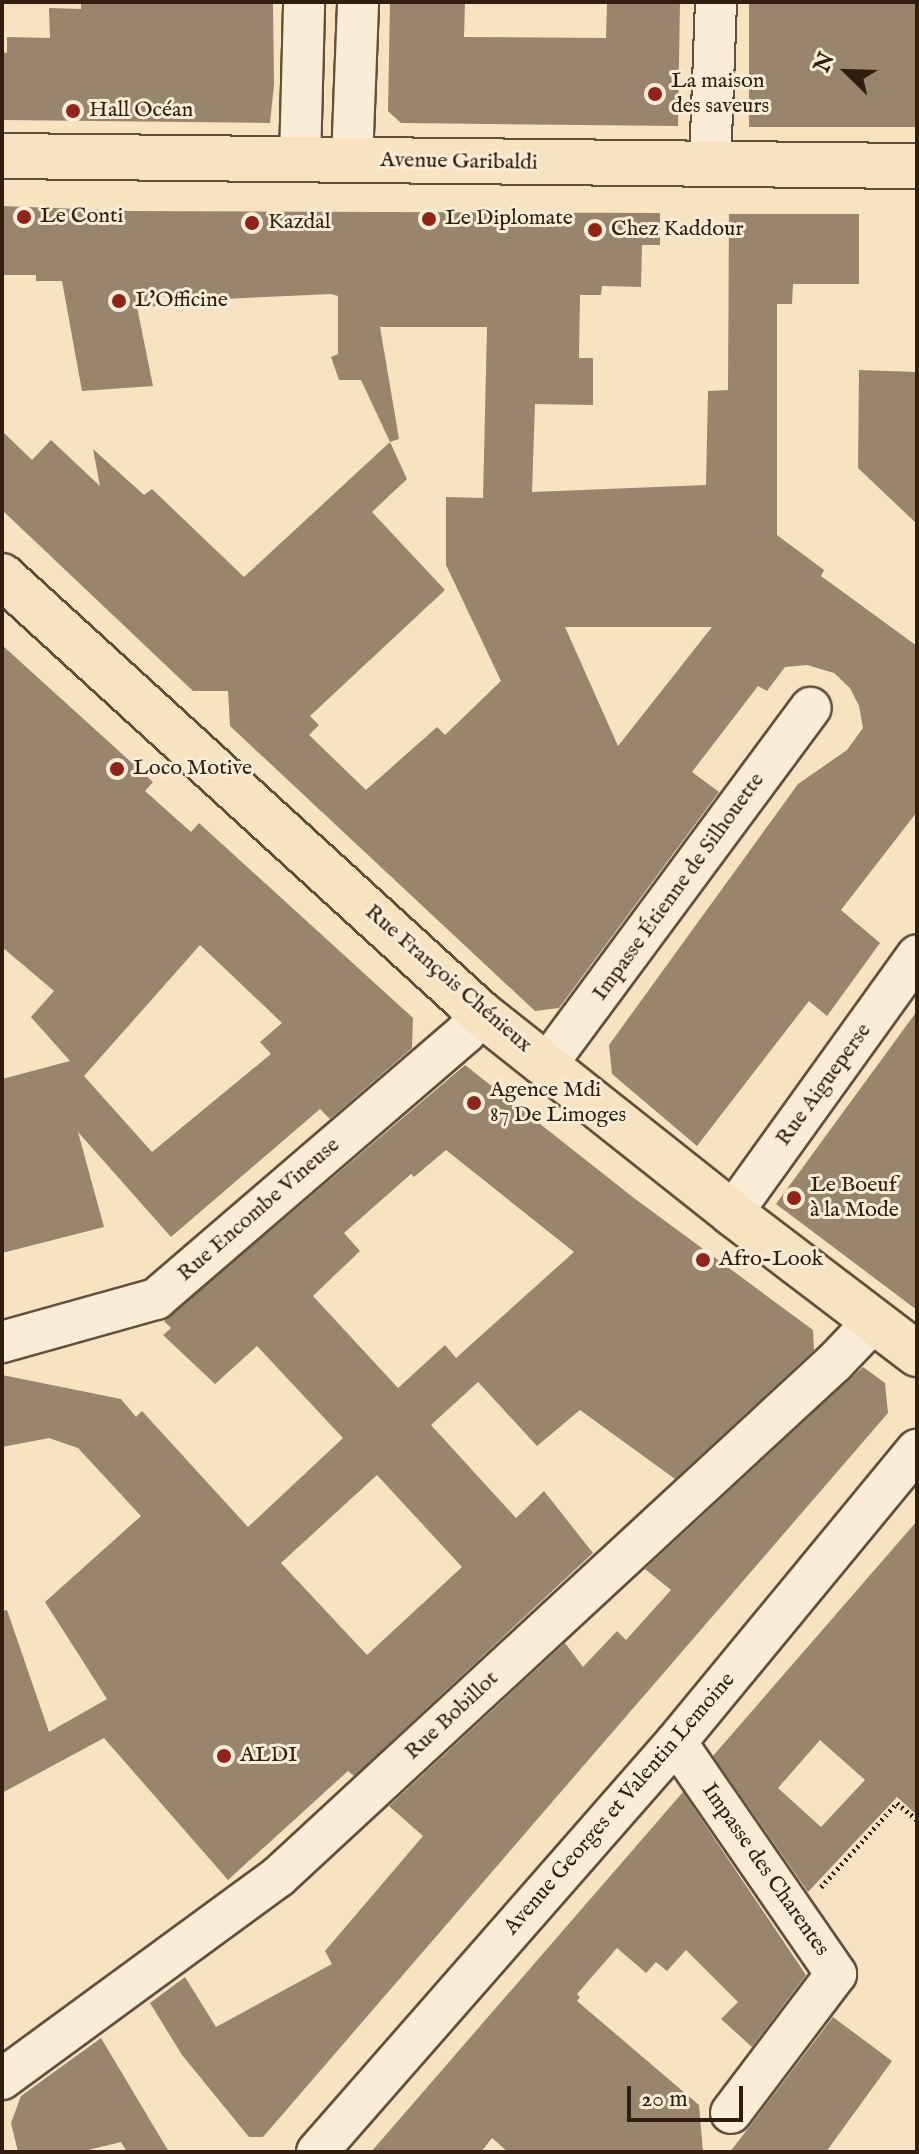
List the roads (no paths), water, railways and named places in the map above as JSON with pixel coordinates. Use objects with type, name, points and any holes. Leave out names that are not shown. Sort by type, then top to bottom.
[{"type":"main road","name":"Avenue Garibaldi","points":[[2,156],[917,166]]},
{"type":"main road","name":"Rue François Chénieux","points":[[2,576],[480,1013],[732,1213],[917,1354]]},
{"type":"street","points":[[300,160],[304,2]]},
{"type":"street","points":[[352,161],[358,2]]},
{"type":"street","points":[[710,165],[716,2]]},
{"type":"street","name":"Impasse Étienne de Silhouette","points":[[547,1064],[810,708]]},
{"type":"street","name":"Rue Aigueperse","points":[[732,1213],[917,956]]},
{"type":"street","name":"Rue Encombe Vineuse","points":[[2,1342],[156,1299],[466,1032],[480,1013]]},
{"type":"street","name":"Rue Bobillot","points":[[2,2079],[278,1877],[835,1362],[874,1321]]},
{"type":"street","name":"Avenue Georges et Valentin Lemoine","points":[[317,2152],[676,1742],[917,1450]]},
{"type":"street","name":"Impasse des Charentes","points":[[676,1742],[836,1974],[731,2113]]},
{"type":"place","name":"La maison des saveurs","points":[[655,94]]},
{"type":"place","name":"Hall Océan","points":[[73,111]]},
{"type":"place","name":"Le Conti","points":[[24,217]]},
{"type":"place","name":"Le Diplomate","points":[[429,219]]},
{"type":"place","name":"Kazdal","points":[[252,223]]},
{"type":"place","name":"Chez Kaddour","points":[[595,230]]},
{"type":"place","name":"L'Officine","points":[[119,301]]},
{"type":"place","name":"Loco Motive","points":[[117,769]]},
{"type":"place","name":"Agence Mdi 87 De Limoges","points":[[474,1103]]},
{"type":"place","name":"Le Boeuf à la Mode","points":[[794,1198]]},
{"type":"place","name":"Afro-Look","points":[[703,1260]]},
{"type":"place","name":"ALDI","points":[[224,1756]]}]
